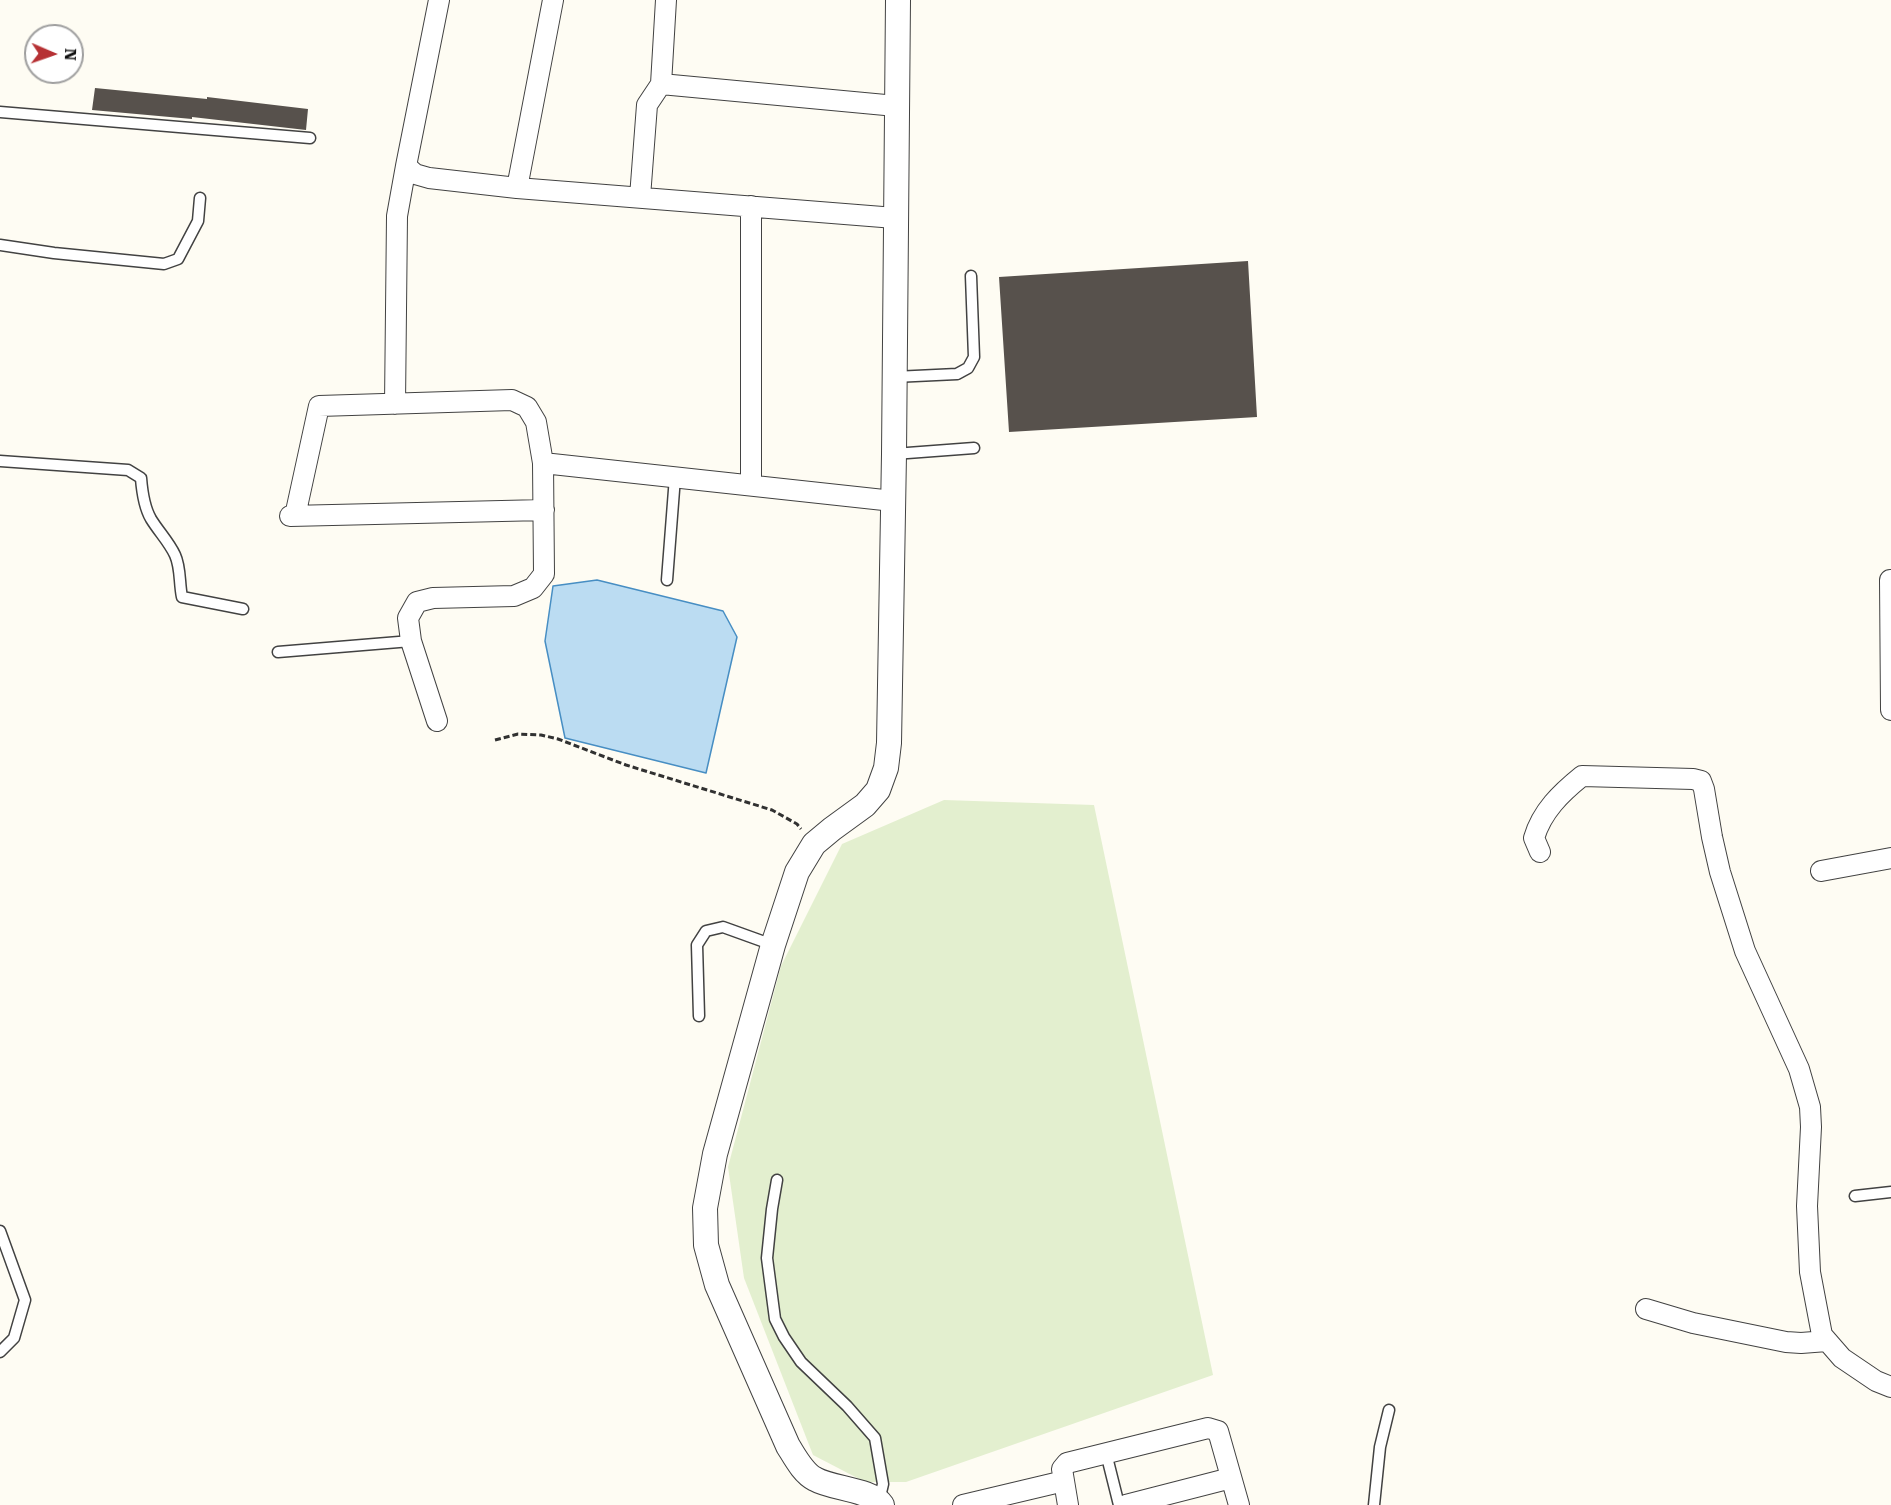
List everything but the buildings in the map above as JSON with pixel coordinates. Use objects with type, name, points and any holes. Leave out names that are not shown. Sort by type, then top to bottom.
[{"type":"street","points":[[395,404],[397,216],[439,0]]},
{"type":"street","points":[[517,188],[554,0]]},
{"type":"street","points":[[640,197],[647,105],[661,84],[666,0]]},
{"type":"street","points":[[880,1503],[861,1493],[813,1479],[788,1446],[717,1285],[706,1245],[705,1208],[715,1154],[773,945],[797,872],[814,844],[865,805],[878,790],[886,768],[889,743],[894,454],[898,0]]},
{"type":"street","points":[[661,84],[896,106]]},
{"type":"street","points":[[406,166],[415,174],[429,178],[517,188],[895,218]]},
{"type":"street","points":[[751,206],[751,486]]},
{"type":"street","points":[[437,721],[411,640],[408,618],[417,602],[433,598],[514,596],[533,588],[544,574],[544,510],[543,463],[536,422],[526,407],[512,400],[319,406],[292,516],[544,510]]},
{"type":"street","points":[[543,463],[893,501]]},
{"type":"street","points":[[1890,580],[1891,710]]},
{"type":"street","points":[[1540,852],[1534,838],[1539,823],[1562,792],[1582,776],[1701,781],[1720,872],[1745,951],[1799,1069],[1810,1107],[1807,1206],[1810,1272],[1822,1335],[1842,1358],[1876,1381],[1891,1387]]},
{"type":"street","points":[[1821,871],[1891,858]]},
{"type":"street","points":[[1646,1310],[1694,1323],[1786,1342],[1827,1341]]},
{"type":"street","points":[[1068,1505],[1062,1469],[1067,1463],[1208,1428],[1218,1431],[1239,1505]]},
{"type":"street","points":[[1126,1505],[1231,1478]]},
{"type":"street","points":[[963,1505],[1064,1481]]},
{"type":"lane","points":[[0,111],[310,138]]},
{"type":"lane","points":[[0,245],[164,264],[178,259],[198,221],[200,198]]},
{"type":"lane","points":[[894,377],[957,374],[968,368],[974,357],[971,276]]},
{"type":"lane","points":[[894,454],[974,448]]},
{"type":"lane","points":[[0,461],[128,470],[141,478],[143,496],[151,519],[163,534],[180,567],[179,582],[182,597],[243,609]]},
{"type":"lane","points":[[667,580],[675,477]]},
{"type":"lane","points":[[278,652],[411,640]]},
{"type":"lane","points":[[699,1016],[698,945],[706,931],[723,927],[773,945]]},
{"type":"lane","points":[[777,1180],[771,1209],[767,1258],[775,1319],[801,1362],[847,1406],[875,1438],[883,1484],[880,1503]]},
{"type":"lane","points":[[1855,1196],[1891,1191]]},
{"type":"lane","points":[[0,1231],[24,1300],[14,1338],[0,1352]]},
{"type":"lane","points":[[1374,1505],[1380,1447],[1389,1410]]},
{"type":"lane","points":[[1106,1453],[1119,1505]]},
{"type":"path","points":[[495,740],[518,734],[541,735],[558,739],[626,765],[772,810],[797,824],[814,844]]},
{"type":"green space","points":[[944,800],[1094,805],[1213,1375],[906,1482],[865,1482],[813,1455],[744,1278],[728,1167],[781,966],[842,844]]},
{"type":"water","points":[[597,580],[723,611],[737,637],[706,773],[565,738],[545,641],[553,586]]}]
